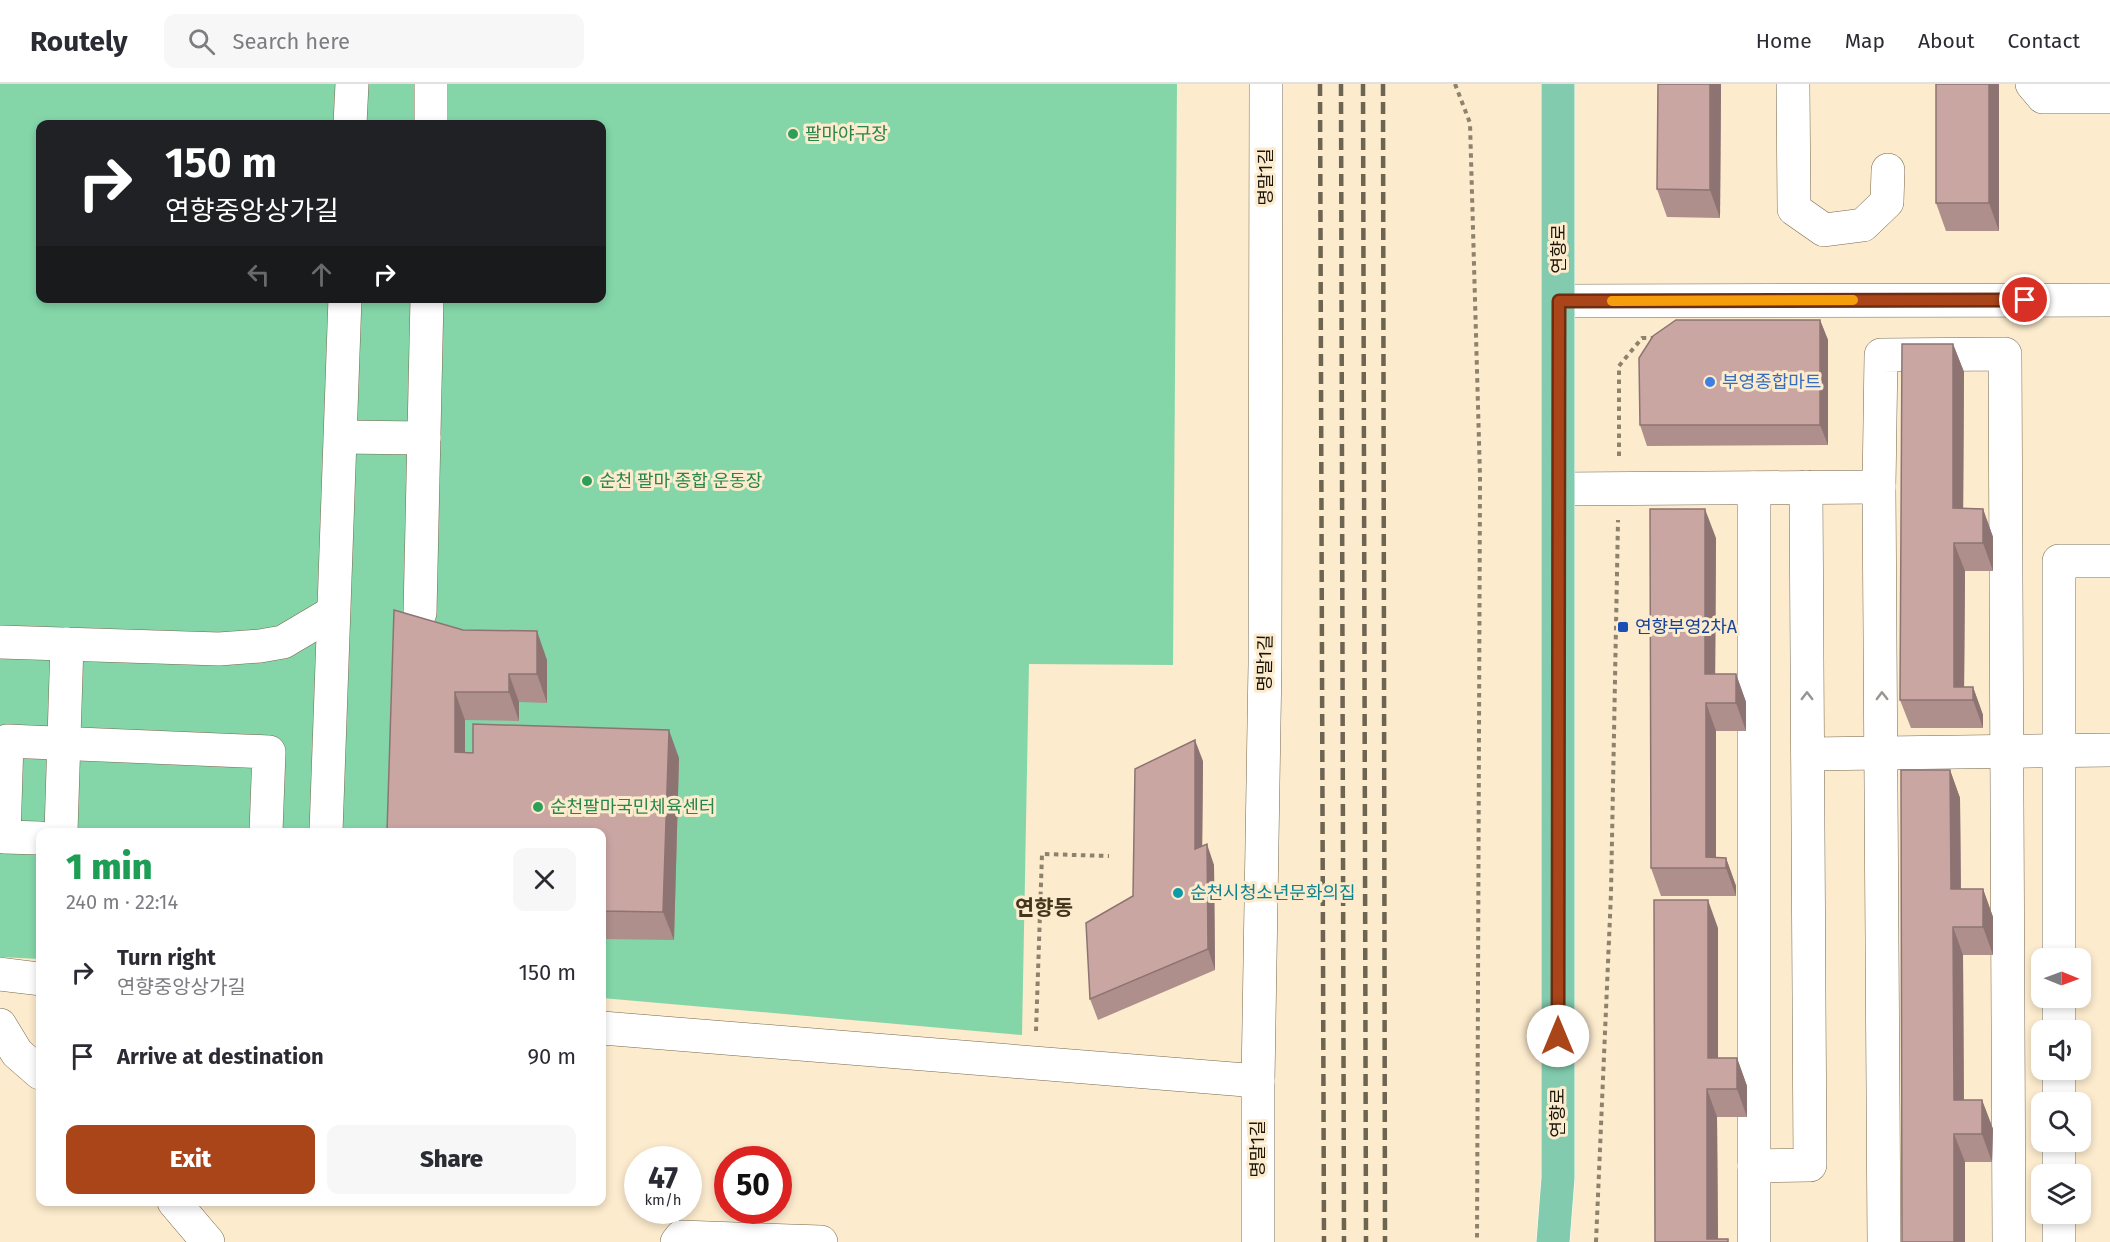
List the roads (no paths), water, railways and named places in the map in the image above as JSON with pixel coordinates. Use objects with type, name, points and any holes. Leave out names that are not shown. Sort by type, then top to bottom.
[{"type":"main road","name":"연향로","points":[[1553,1242],[1558,1179],[1558,84]]},
{"type":"street","points":[[350,120],[352,84]]},
{"type":"street","points":[[431,84],[431,120]]},
{"type":"street","name":"명말1길","points":[[1258,1242],[1258,1081],[1265,652],[1266,84]]},
{"type":"street","points":[[1793,84],[1794,209],[1824,230],[1863,225],[1887,202],[1888,170]]},
{"type":"street","points":[[2032,84],[2043,97],[2110,97]]},
{"type":"street","points":[[1559,301],[2110,300]]},
{"type":"street","points":[[326,828],[345,303]]},
{"type":"street","points":[[420,613],[427,303]]},
{"type":"street","points":[[1884,1242],[1879,487],[1881,355],[2005,354],[2009,1242]]},
{"type":"street","points":[[341,437],[424,438]]},
{"type":"street","points":[[1754,1166],[1810,1165],[1806,487]]},
{"type":"street","points":[[1559,489],[1879,487]]},
{"type":"street","points":[[1754,488],[1754,1242]]},
{"type":"street","points":[[2059,948],[2059,561],[2110,561]]},
{"type":"street","points":[[0,642],[219,649],[260,646],[283,642],[332,613]]},
{"type":"street","points":[[61,828],[67,644]]},
{"type":"street","points":[[36,838],[4,837],[7,741],[269,752],[266,828]]},
{"type":"street","points":[[1808,754],[2110,750]]},
{"type":"street","points":[[0,974],[36,978]]},
{"type":"street","points":[[0,1025],[16,1053],[36,1070]]},
{"type":"street","points":[[606,1028],[1258,1081]]},
{"type":"street","points":[[177,1206],[208,1242]]},
{"type":"street","points":[[2059,1224],[2059,1242]]},
{"type":"street","points":[[677,1242],[681,1237],[821,1242]]},
{"type":"railway","points":[[1320,84],[1324,1242]]},
{"type":"railway","points":[[1341,84],[1344,1242]]},
{"type":"railway","points":[[1363,84],[1366,1242]]},
{"type":"railway","points":[[1383,84],[1385,1242]]},
{"type":"place","name":"팔마야구장","points":[[793,134]]},
{"type":"place","name":"부영종합마트","points":[[1710,382]]},
{"type":"place","name":"순천 팔마 종합 운동장","points":[[587,481]]},
{"type":"place","name":"연향부영2차A","points":[[1623,627]]},
{"type":"place","name":"순천팔마국민체육센터","points":[[538,807]]},
{"type":"place","name":"순천시청소년문화의집","points":[[1178,893]]},
{"type":"district","name":"연향동","points":[[1044,908]]}]
